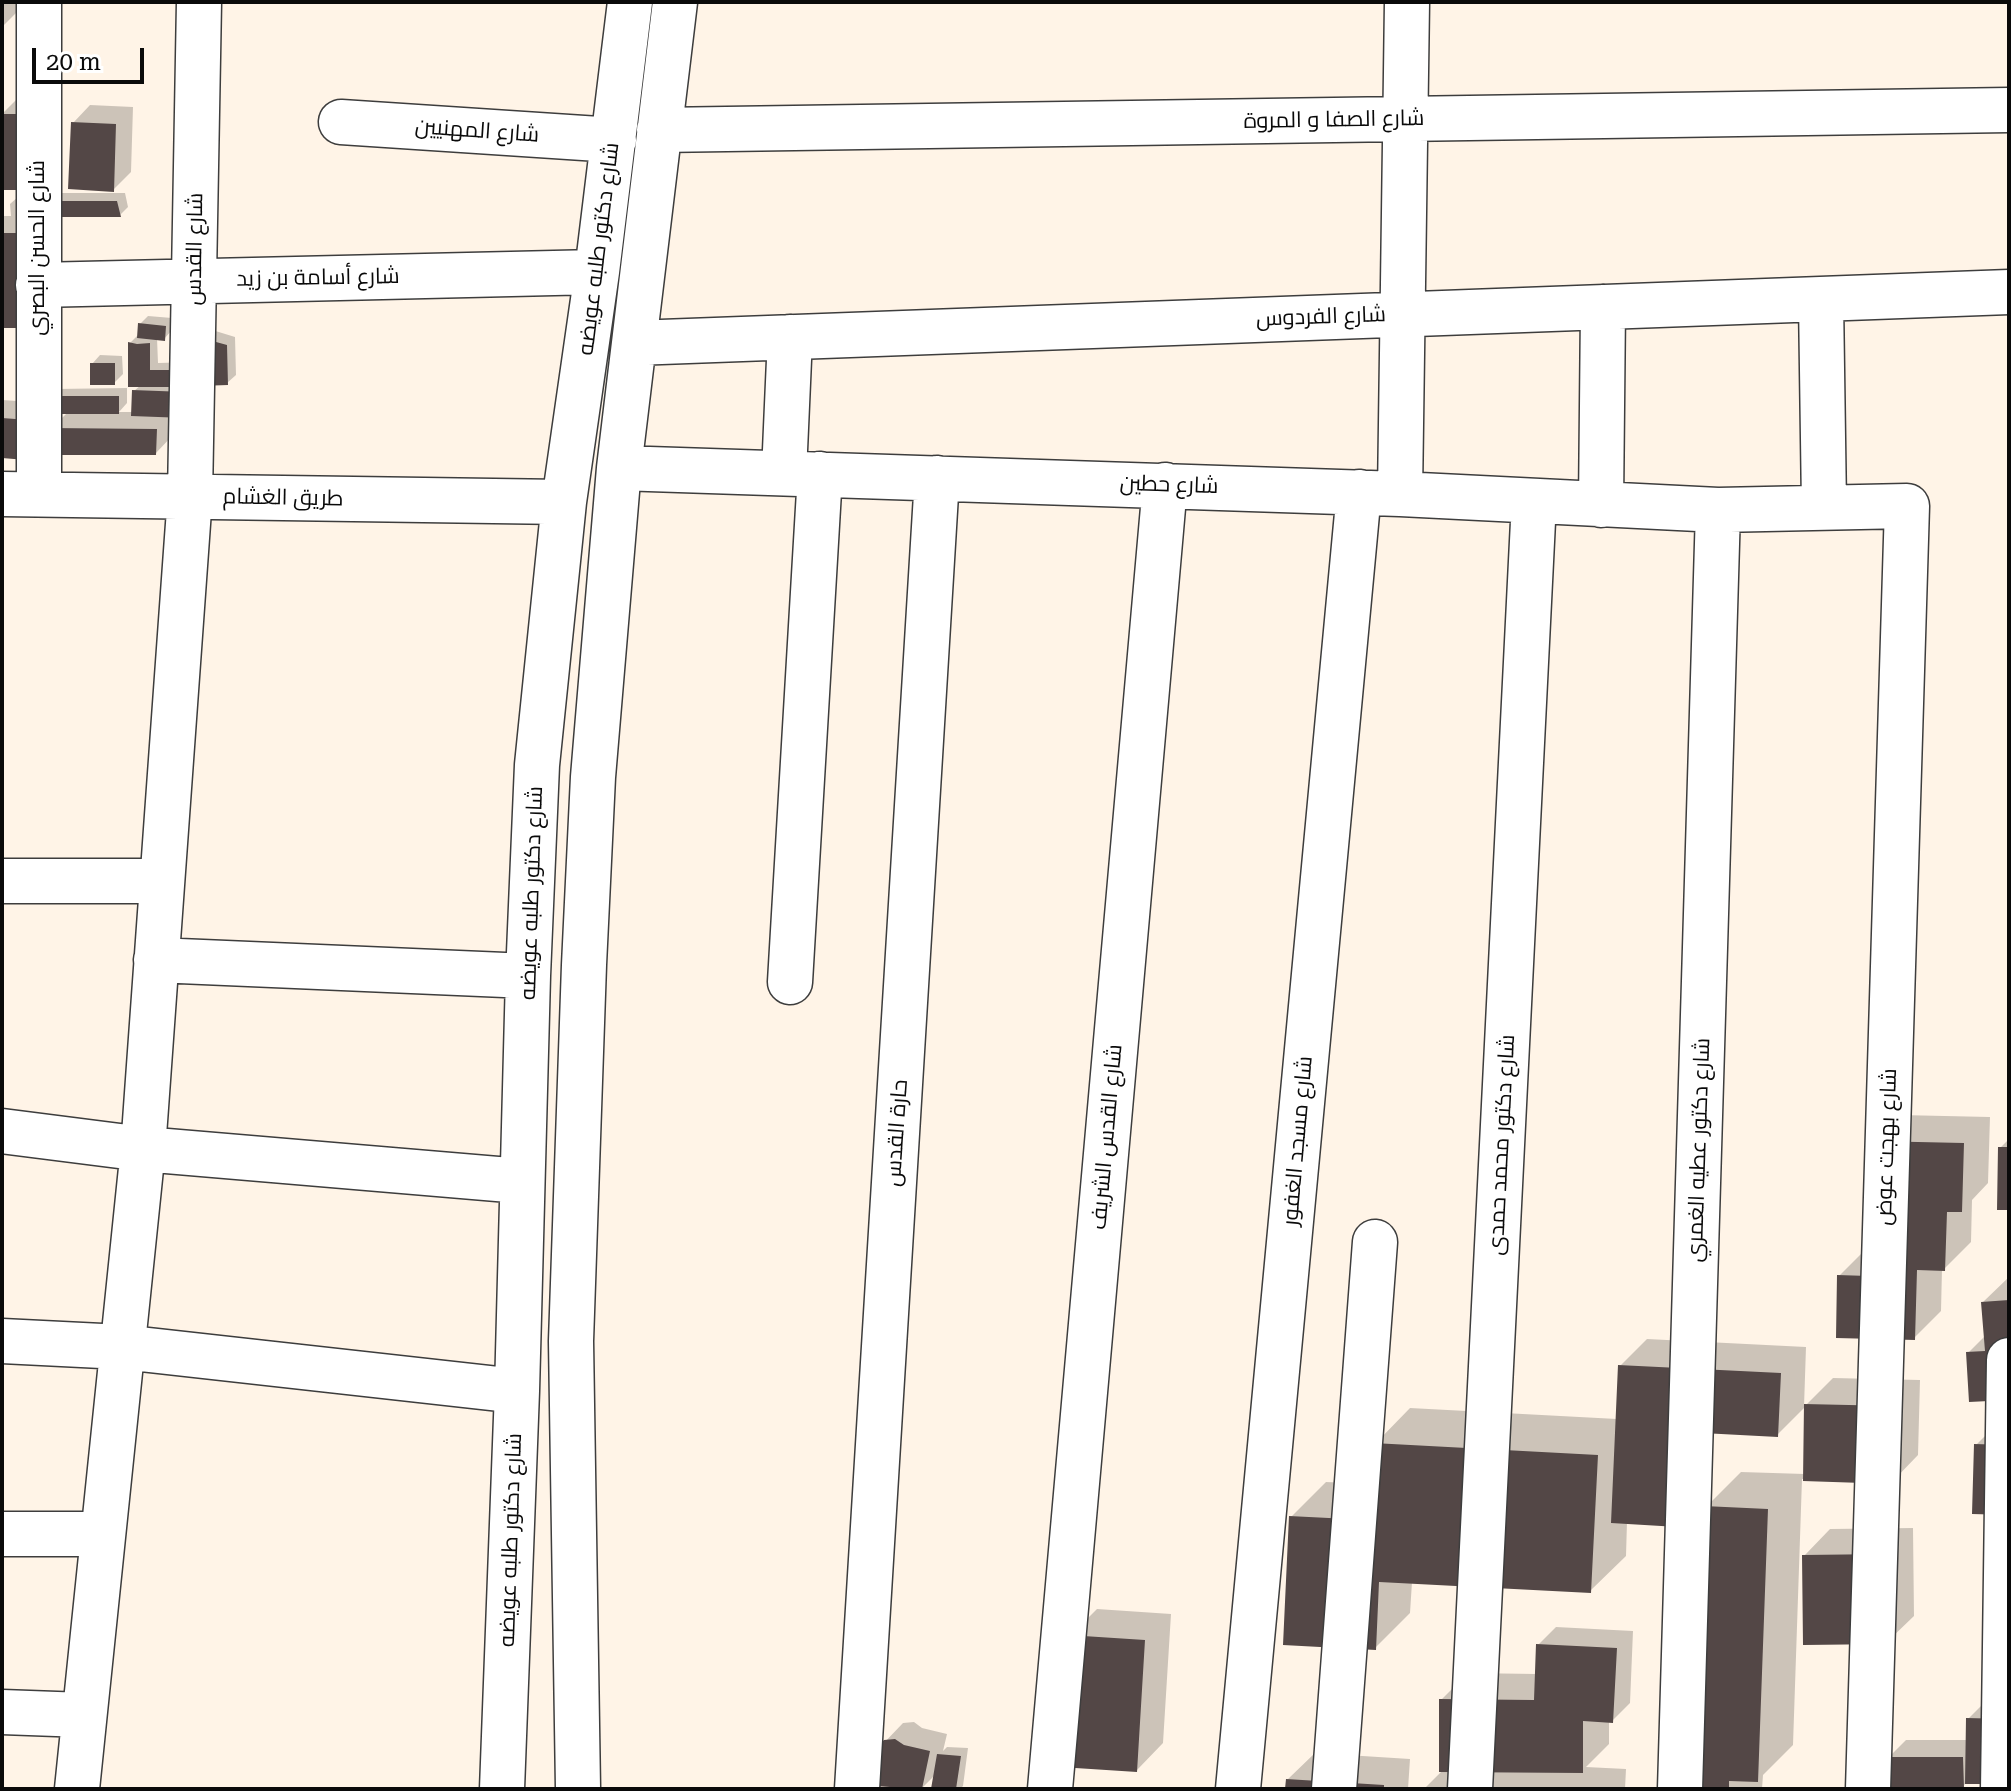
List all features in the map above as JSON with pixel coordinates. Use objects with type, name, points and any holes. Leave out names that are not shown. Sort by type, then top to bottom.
[{"type":"street","name":"شارع الحسن البصري","points":[[20,494],[38,285],[39,2]]},
{"type":"street","name":"شارع القدس","points":[[77,1789],[143,1149],[190,496],[199,2]]},
{"type":"street","name":"شارع دكتور طلبه عويضه","points":[[502,1789],[537,765],[564,502],[597,272],[630,2]]},
{"type":"street","name":"شارع دكتور طلبه عويضه","points":[[578,1789],[571,1341],[593,777],[619,468],[675,2]]},
{"type":"street","name":"شارع مسجد الغفور","points":[[1238,1789],[1379,493],[1402,314],[1407,2]]},
{"type":"street","name":"شارع الصفا و المروة","points":[[659,130],[2009,110]]},
{"type":"street","name":"شارع المهنيين","points":[[341,122],[614,140]]},
{"type":"street","name":"شارع أسامة بن زيد","points":[[38,285],[597,272]]},
{"type":"street","name":"شارع الفردوس","points":[[634,343],[2009,292]]},
{"type":"street","points":[[1821,300],[1824,507]]},
{"type":"street","points":[[1601,505],[1603,307]]},
{"type":"street","points":[[790,337],[802,474],[790,982]]},
{"type":"street","name":"شارع حطين","points":[[619,468],[1379,493],[1718,510],[1907,506]]},
{"type":"street","name":"حارة القدس","points":[[857,1789],[937,478]]},
{"type":"street","name":"شارع القدس الشريف","points":[[1050,1789],[1165,485]]},
{"type":"street","name":"طريق الغشام","points":[[20,494],[564,502]]},
{"type":"street","name":"شارع دكتور محمد حمدى","points":[[1470,1789],[1534,501]]},
{"type":"street","name":"شارع بهجت عوض","points":[[1868,1789],[1907,506]]},
{"type":"street","name":"شارع دكتور عطيه الغمري","points":[[1680,1789],[1718,510]]},
{"type":"street","points":[[2,881],[162,881]]},
{"type":"street","points":[[156,960],[528,976]]},
{"type":"street","points":[[2,1131],[143,1149],[521,1181]]},
{"type":"street","points":[[1334,1789],[1375,1242]]},
{"type":"street","points":[[2,1341],[122,1347],[517,1391]]},
{"type":"street","points":[[2003,1789],[2009,1360]]},
{"type":"street","points":[[2,1534],[103,1534]]},
{"type":"street","points":[[2,1712],[84,1715]]},
{"type":"building","points":[[2,114],[33,114],[33,190],[2,190]]},
{"type":"building","points":[[71,122],[116,124],[114,192],[68,189]]},
{"type":"building","points":[[46,201],[117,201],[121,217],[47,217]]},
{"type":"building","points":[[2,233],[30,233],[32,328],[2,328]]},
{"type":"building","points":[[138,323],[166,326],[165,341],[137,338]]},
{"type":"building","points":[[198,337],[227,345],[228,385],[199,386]]},
{"type":"building","points":[[128,342],[150,343],[150,370],[186,370],[186,387],[128,387]]},
{"type":"building","points":[[90,363],[115,363],[115,385],[90,385]]},
{"type":"building","points":[[132,390],[186,392],[185,418],[131,416]]},
{"type":"building","points":[[45,396],[119,396],[119,414],[45,414]]},
{"type":"building","points":[[2,418],[29,420],[26,460],[2,458]]},
{"type":"building","points":[[49,428],[157,429],[156,455],[49,455]]},
{"type":"building","points":[[1872,1141],[1964,1143],[1962,1212],[1947,1212],[1945,1271],[1917,1270],[1915,1340],[1836,1338],[1837,1275],[1869,1276]]},
{"type":"building","points":[[1998,1147],[2009,1147],[2009,1210],[1997,1210]]},
{"type":"building","points":[[2009,1300],[2009,1400],[1969,1402],[1966,1352],[1985,1351],[1981,1302]]},
{"type":"building","points":[[1618,1365],[1781,1373],[1778,1437],[1683,1432],[1678,1527],[1611,1523]]},
{"type":"building","points":[[1804,1404],[1894,1406],[1893,1484],[1803,1481]]},
{"type":"building","points":[[1373,1443],[1598,1455],[1591,1593],[1379,1582],[1376,1650],[1283,1645],[1289,1516],[1369,1520]]},
{"type":"building","points":[[1974,1444],[2009,1445],[2009,1515],[1972,1514]]},
{"type":"building","points":[[1704,1506],[1768,1509],[1758,1782],[1729,1781],[1729,1789],[1694,1789]]},
{"type":"building","points":[[1887,1554],[1888,1644],[1803,1645],[1802,1555]]},
{"type":"building","points":[[1068,1635],[1145,1640],[1137,1772],[1060,1767]]},
{"type":"building","points":[[1536,1644],[1617,1648],[1613,1723],[1583,1721],[1583,1773],[1439,1772],[1439,1699],[1534,1700]]},
{"type":"building","points":[[1966,1718],[2009,1719],[2009,1784],[1965,1784]]},
{"type":"building","points":[[895,1739],[904,1745],[930,1751],[922,1789],[874,1786],[878,1746],[884,1740]]},
{"type":"building","points":[[937,1754],[961,1756],[956,1789],[931,1789]]},
{"type":"building","points":[[1886,1757],[1963,1757],[1964,1788],[1887,1788]]},
{"type":"building","points":[[1286,1779],[1384,1785],[1384,1789],[1285,1789]]}]
